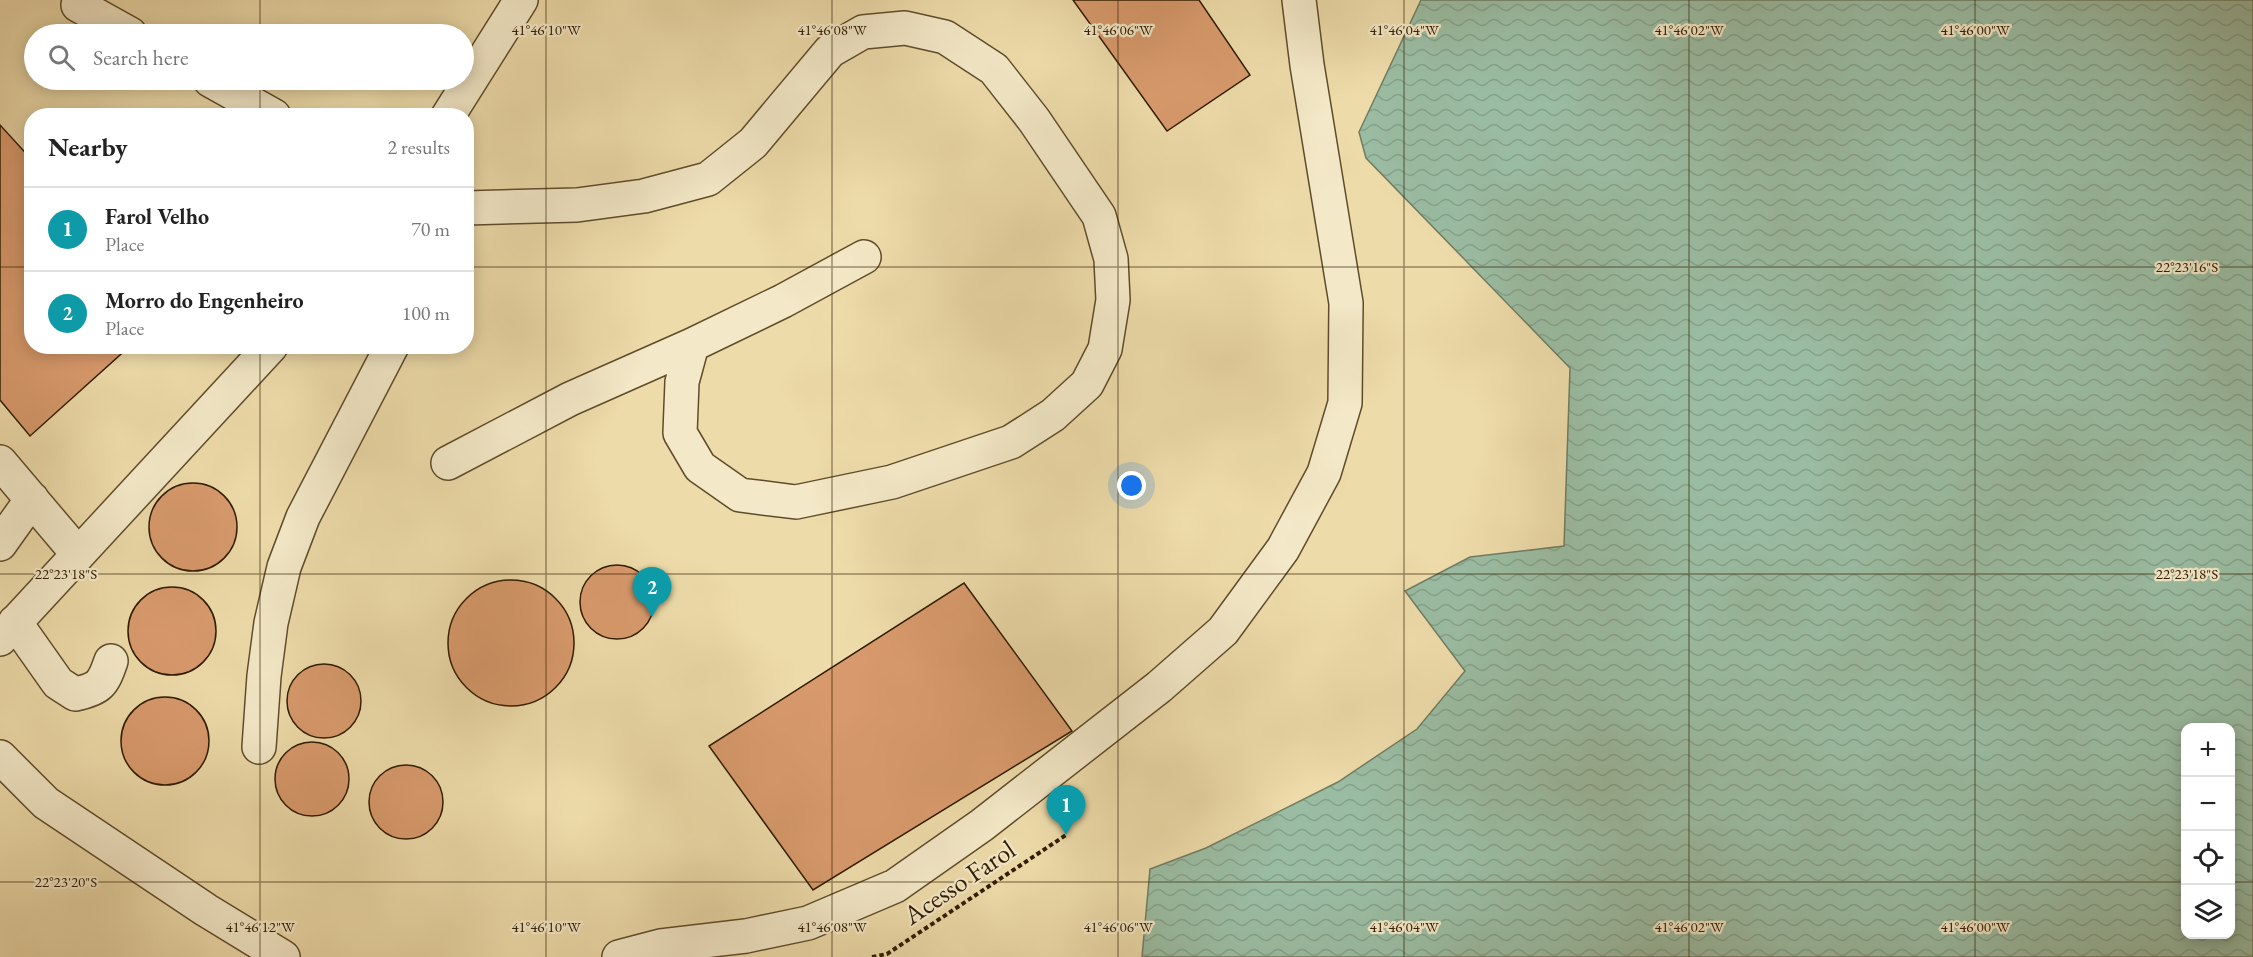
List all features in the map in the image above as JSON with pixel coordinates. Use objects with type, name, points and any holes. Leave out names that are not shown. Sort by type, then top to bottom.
[{"type":"lane","points":[[474,75],[521,0]]},
{"type":"lane","points":[[619,957],[661,946],[746,936],[808,922],[895,886],[982,825],[1159,687],[1223,631],[1283,549],[1324,473],[1345,403],[1346,303],[1307,64],[1299,0]]},
{"type":"lane","points":[[76,2],[113,24]]},
{"type":"lane","points":[[474,208],[577,205],[644,196],[708,178],[753,143],[830,51],[863,33],[905,27],[945,38],[994,69],[1034,120],[1099,216],[1111,259],[1113,300],[1105,349],[1087,384],[1053,415],[1011,442],[892,482],[795,502],[740,495],[700,467],[680,433],[682,382],[692,345]]},
{"type":"lane","points":[[228,90],[260,108]]},
{"type":"lane","points":[[453,108],[464,90]]},
{"type":"lane","points":[[448,463],[570,399],[692,345],[783,301],[864,257]]},
{"type":"lane","points":[[111,662],[105,680],[93,690],[75,694],[58,683],[7,631],[263,354]]},
{"type":"lane","points":[[259,747],[264,676],[271,623],[284,567],[303,517],[388,354]]},
{"type":"lane","points":[[0,462],[78,554]]},
{"type":"lane","points":[[0,544],[32,499]]},
{"type":"lane","points":[[0,757],[46,802],[206,910],[284,957]]},
{"type":"path","name":"Acesso Farol","points":[[872,957],[886,954],[1066,835]]},
{"type":"water","points":[[1421,0],[2253,0],[2253,957],[1142,957],[1150,869],[1206,848],[1338,782],[1417,729],[1465,671],[1405,591],[1470,557],[1564,546],[1570,368],[1366,158],[1359,132]]},
{"type":"building","points":[[1073,0],[1199,0],[1250,75],[1167,131]]},
{"type":"building","points":[[0,125],[24,151],[24,354],[121,354],[30,436],[0,400]]},
{"type":"building","points":[[193,483],[210,487],[224,496],[233,510],[237,527],[233,544],[224,558],[210,567],[193,571],[176,567],[162,558],[153,544],[149,527],[153,510],[162,496],[176,487]]},
{"type":"building","points":[[610,565],[624,565],[638,571],[648,581],[654,595],[654,609],[648,623],[638,633],[624,639],[610,639],[596,633],[586,623],[580,609],[580,595],[586,581],[596,571]]},
{"type":"building","points":[[511,580],[535,584],[556,598],[570,619],[574,643],[570,667],[556,688],[535,702],[511,706],[487,702],[466,688],[452,667],[448,643],[452,619],[466,598],[487,584]]},
{"type":"building","points":[[964,583],[1072,731],[813,890],[709,746]]},
{"type":"building","points":[[172,587],[189,591],[203,600],[212,614],[216,631],[212,648],[203,662],[189,671],[172,675],[155,671],[141,662],[132,648],[128,631],[132,614],[141,600],[155,591]]},
{"type":"building","points":[[317,664],[331,664],[345,670],[355,680],[361,694],[359,715],[345,732],[331,738],[317,738],[303,732],[293,722],[287,708],[287,694],[293,680],[303,670]]},
{"type":"building","points":[[165,697],[182,701],[196,710],[205,724],[209,741],[205,758],[196,772],[182,781],[165,785],[148,781],[134,772],[125,758],[121,741],[125,724],[134,710],[148,701]]},
{"type":"building","points":[[305,742],[319,742],[333,748],[343,758],[349,772],[349,786],[343,800],[333,810],[319,816],[305,816],[291,810],[281,800],[275,786],[275,772],[281,758],[291,748]]},
{"type":"building","points":[[399,765],[413,765],[427,771],[437,781],[443,795],[441,816],[427,833],[413,839],[399,839],[385,833],[375,823],[369,809],[369,795],[375,781],[385,771]]},
{"type":"place","name":"Morro do Engenheiro","points":[[652,617]]},
{"type":"place","name":"Farol Velho","points":[[1066,835]]}]
